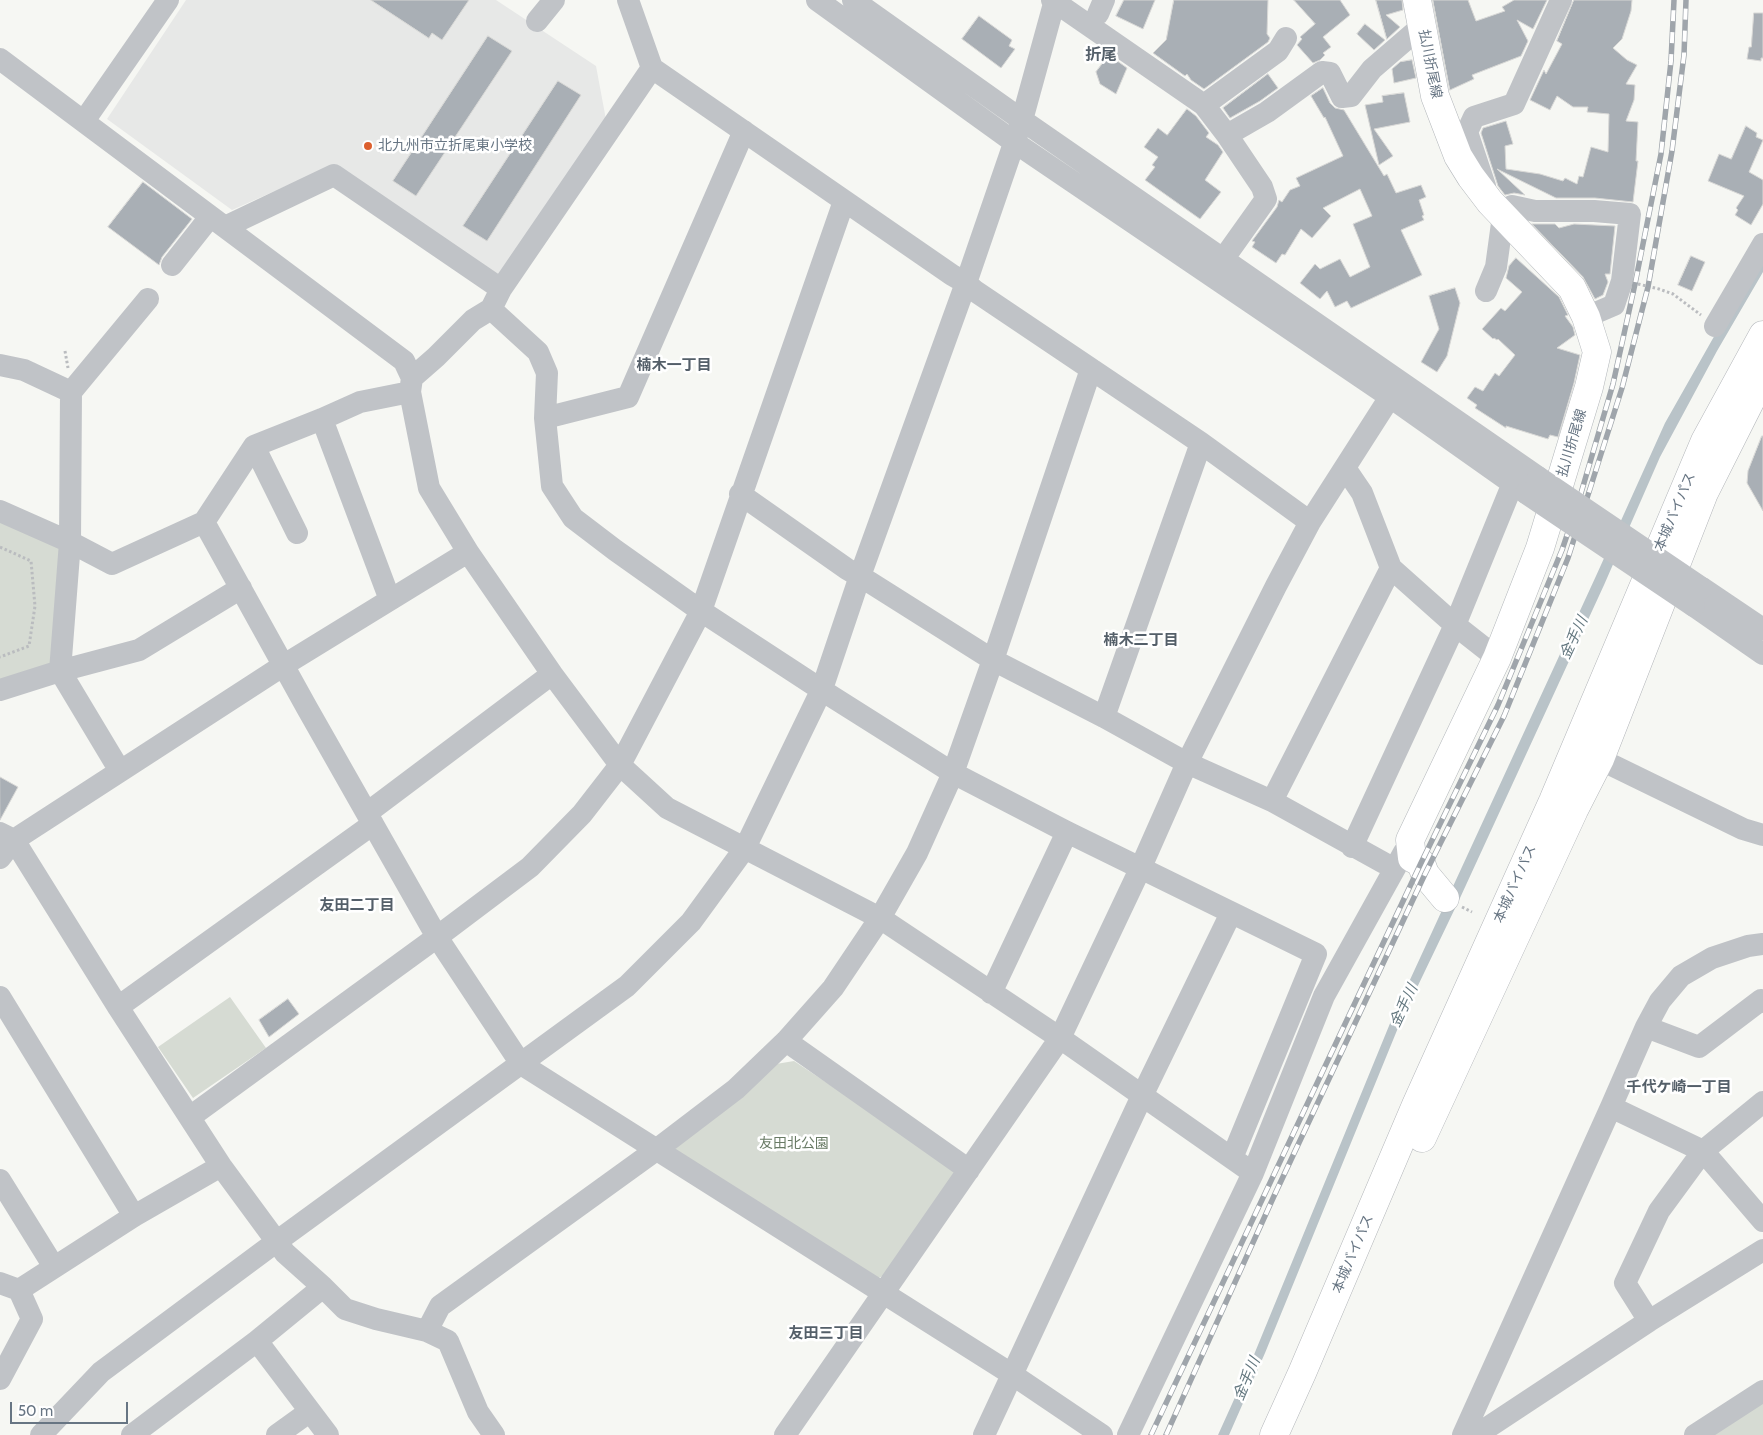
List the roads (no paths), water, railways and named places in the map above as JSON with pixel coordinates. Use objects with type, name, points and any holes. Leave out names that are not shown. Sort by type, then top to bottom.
[{"type":"main road","name":"払川折尾線","points":[[1410,840],[1497,658],[1540,548],[1590,387],[1598,352],[1586,317],[1572,288],[1498,210],[1471,177],[1458,156],[1435,96],[1420,13]]},
{"type":"main road","name":"本城バイパス","points":[[1274,1435],[1416,1105],[1553,801],[1705,441],[1763,335]]},
{"type":"main road","name":"本城バイパス","points":[[1294,1435],[1433,1112],[1574,810],[1600,759],[1704,493],[1763,376]]},
{"type":"main road","points":[[1410,840],[1412,858],[1421,863],[1425,874],[1445,898]]},
{"type":"street","points":[[84,121],[168,0]]},
{"type":"street","points":[[537,21],[554,0]]},
{"type":"street","points":[[628,0],[652,68],[966,283],[974,291],[1201,443],[1310,522]]},
{"type":"street","points":[[817,0],[1014,142],[1390,397],[1698,597],[1763,629]]},
{"type":"street","points":[[853,0],[1022,120],[1224,258],[1526,485]]},
{"type":"street","points":[[1486,291],[1496,267],[1498,210],[1467,132],[1474,117],[1514,104],[1561,0]]},
{"type":"street","points":[[42,1435],[101,1372],[627,986],[691,922],[745,848],[822,689],[860,576],[966,283],[1022,120],[1054,1],[1204,105],[1262,187],[1266,199],[1224,258]]},
{"type":"street","points":[[1227,135],[1267,112],[1322,72],[1330,74],[1342,97],[1351,96],[1420,13]]},
{"type":"street","points":[[1204,105],[1278,51],[1286,38]]},
{"type":"street","points":[[0,59],[404,361],[411,385],[428,488],[468,552],[552,674],[620,765],[667,808],[880,918],[1060,1038],[1253,1173]]},
{"type":"street","points":[[0,511],[32,527],[70,542],[112,564],[204,522],[254,446],[360,402],[411,385],[473,320],[492,309],[501,289],[652,68]]},
{"type":"street","points":[[545,418],[628,397],[744,131]]},
{"type":"street","points":[[172,265],[217,222],[334,175],[501,289]]},
{"type":"street","points":[[190,1117],[438,937],[530,867],[582,814],[620,765],[700,611],[844,201]]},
{"type":"street","points":[[1498,210],[1512,206],[1535,211],[1594,211],[1630,214],[1622,281],[1614,305],[1586,317]]},
{"type":"street","points":[[1716,326],[1763,244]]},
{"type":"street","points":[[120,771],[60,671],[70,542],[72,392],[148,299]]},
{"type":"street","points":[[492,309],[538,352],[547,373],[545,418],[552,486],[573,518],[700,611],[953,773],[1067,832],[1316,954],[1232,1158]]},
{"type":"street","points":[[0,365],[24,370],[72,392]]},
{"type":"street","points":[[427,1331],[440,1306],[656,1150],[736,1089],[786,1041],[833,988],[880,918],[917,853],[953,773],[1091,369]]},
{"type":"street","points":[[785,1435],[1060,1038],[1141,868],[1187,763],[1310,522],[1390,397]]},
{"type":"street","points":[[322,419],[390,600]]},
{"type":"street","points":[[1104,717],[1201,443]]},
{"type":"street","points":[[254,446],[297,533]]},
{"type":"street","points":[[1345,468],[1362,493],[1391,568],[1455,625],[1497,658]]},
{"type":"street","points":[[1352,847],[1455,625],[1526,485]]},
{"type":"street","points":[[740,494],[847,569],[993,660],[1104,717],[1187,763],[1272,801],[1384,863]]},
{"type":"street","points":[[204,522],[438,937],[521,1064],[1012,1375],[1102,1435]]},
{"type":"street","points":[[0,858],[7,836],[120,771],[284,666],[468,552]]},
{"type":"street","points":[[1272,801],[1391,568]]},
{"type":"street","points":[[0,690],[60,671],[138,650],[241,588]]},
{"type":"street","points":[[1698,597],[1763,654]]},
{"type":"street","points":[[118,1007],[370,819],[552,674]]},
{"type":"street","points":[[1575,748],[1743,829],[1763,836]]},
{"type":"street","points":[[991,993],[1067,832]]},
{"type":"street","points":[[7,836],[221,1166],[276,1242],[285,1253],[345,1309],[376,1319],[427,1331],[448,1341],[478,1412],[494,1435]]},
{"type":"street","points":[[1128,1435],[1253,1173],[1324,996],[1410,840]]},
{"type":"street","points":[[984,1435],[1142,1096],[1231,913]]},
{"type":"street","points":[[1464,1434],[1646,1027],[1660,1001],[1681,976],[1712,958],[1748,946],[1763,944]]},
{"type":"street","points":[[0,997],[134,1216]]},
{"type":"street","points":[[1646,1027],[1700,1048],[1761,1000],[1763,1002]]},
{"type":"street","points":[[786,1041],[969,1170]]},
{"type":"street","points":[[1649,1321],[1625,1283],[1659,1211],[1703,1151],[1763,1102]]},
{"type":"street","points":[[1611,1108],[1703,1151],[1763,1221]]},
{"type":"street","points":[[0,1379],[32,1318],[9,1286],[54,1267],[134,1216],[221,1166]]},
{"type":"street","points":[[0,1180],[54,1267]]},
{"type":"street","points":[[1464,1434],[1481,1432],[1649,1321],[1763,1250]]},
{"type":"street","points":[[132,1435],[257,1342],[323,1287]]},
{"type":"street","points":[[257,1342],[328,1435]]},
{"type":"street","points":[[1695,1435],[1763,1391]]},
{"type":"street","points":[[277,1435],[309,1412]]},
{"type":"water","name":"金手川","points":[[1763,258],[1763,272],[1717,351],[1660,457],[1604,585],[1460,898],[1400,1023],[1265,1353],[1229,1435],[1218,1435],[1251,1362],[1391,1021],[1665,423],[1716,333]]},
{"type":"railway","points":[[1151,1435],[1421,863],[1498,705],[1562,550],[1579,500],[1613,384],[1635,284],[1661,154],[1671,61],[1674,0]]},
{"type":"railway","points":[[1166,1435],[1274,1196],[1425,874],[1504,716],[1568,558],[1622,388],[1648,287],[1672,151],[1684,55],[1686,0]]},
{"type":"place","name":"北九州市立折尾東小学校","points":[[368,146]]},
{"type":"district","name":"折尾","points":[[1101,55]]},
{"type":"district","name":"楠木一丁目","points":[[674,366]]},
{"type":"district","name":"楠木二丁目","points":[[1141,641]]},
{"type":"district","name":"友田二丁目","points":[[357,906]]},
{"type":"district","name":"千代ケ崎一丁目","points":[[1679,1088]]},
{"type":"district","name":"友田三丁目","points":[[826,1334]]},
{"type":"park label","name":"友田北公園","points":[[794,1144]]}]
